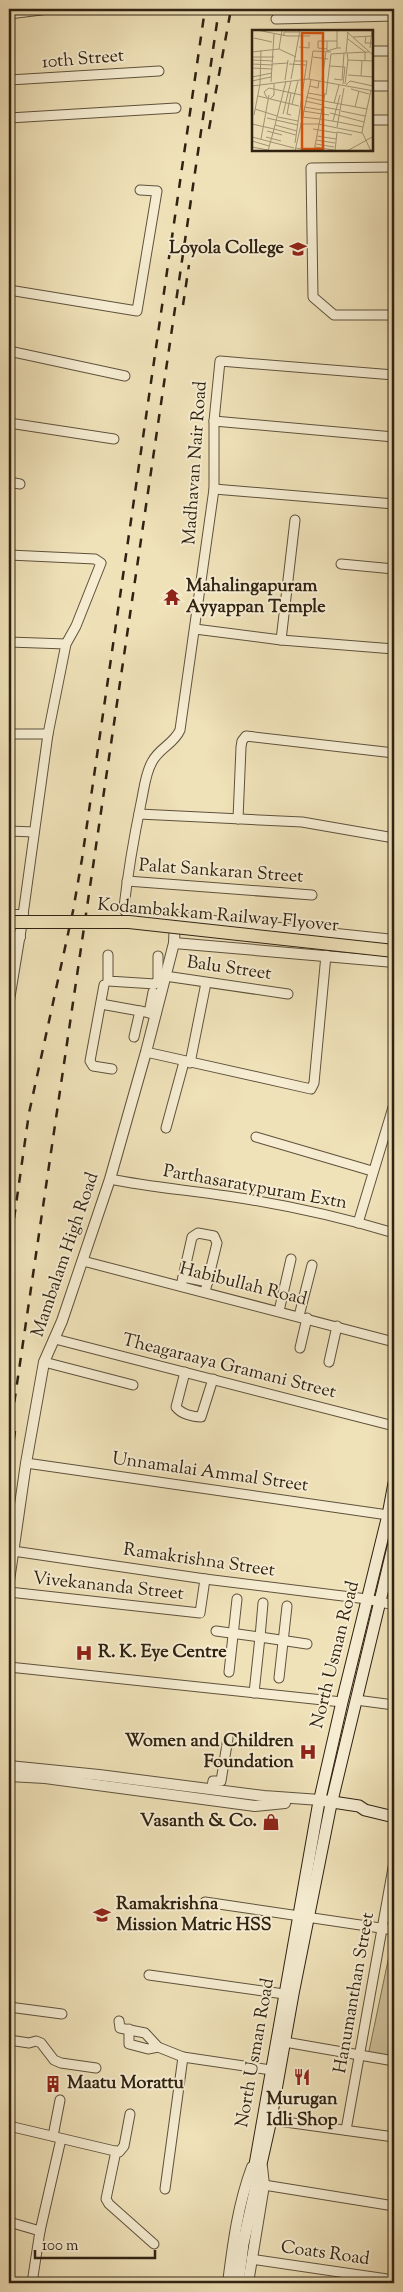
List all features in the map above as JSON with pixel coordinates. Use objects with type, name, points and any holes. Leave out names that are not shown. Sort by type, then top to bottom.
[{"type":"main road","name":"Kodambakkam Railway Flyover","points":[[9,922],[129,922],[394,951]]},
{"type":"main road","name":"North Usman Road","points":[[259,2188],[258,2162],[271,2070],[280,2041],[325,1805],[342,1702],[388,1515],[394,1483]]},
{"type":"main road","name":"North Usman Road","points":[[325,1805],[356,1700],[394,1543]]},
{"type":"main road","points":[[325,1805],[358,1812],[365,1810],[394,1816]]},
{"type":"main road","name":"North Usman Road","points":[[258,2162],[271,2120],[284,1994],[303,1917]]},
{"type":"main road","points":[[238,2283],[243,2244],[259,2188]]},
{"type":"street","points":[[9,14],[49,9]]},
{"type":"street","points":[[276,19],[394,16]]},
{"type":"street","points":[[373,52],[394,51]]},
{"type":"street","name":"10th Street","points":[[9,80],[159,71]]},
{"type":"street","points":[[373,86],[394,86]]},
{"type":"street","points":[[9,118],[176,108]]},
{"type":"street","points":[[373,120],[394,120]]},
{"type":"street","points":[[394,167],[311,168],[313,298],[334,315],[394,315]]},
{"type":"street","points":[[9,290],[137,310],[157,191],[140,190]]},
{"type":"street","points":[[9,351],[125,376]]},
{"type":"street","name":"Madhavan Nair Road","points":[[175,917],[125,911],[127,881],[151,762],[177,738],[180,730],[214,489],[214,421],[220,361],[394,375]]},
{"type":"street","points":[[214,421],[394,438]]},
{"type":"street","points":[[9,424],[114,439]]},
{"type":"street","points":[[9,482],[20,484]]},
{"type":"street","points":[[214,489],[394,504]]},
{"type":"street","points":[[280,640],[295,520]]},
{"type":"street","points":[[9,555],[95,559],[101,563],[76,626],[66,644],[48,734],[20,937],[9,1000]]},
{"type":"street","points":[[341,564],[394,569]]},
{"type":"street","points":[[195,629],[280,640],[394,650]]},
{"type":"street","points":[[9,642],[66,644]]},
{"type":"street","points":[[9,734],[48,734]]},
{"type":"street","points":[[238,819],[241,747],[242,741],[246,736],[394,753]]},
{"type":"street","points":[[139,814],[302,822],[394,838]]},
{"type":"street","points":[[9,831],[34,832]]},
{"type":"street","name":"Palat Sankaran Street","points":[[127,881],[312,896]]},
{"type":"street","points":[[9,915],[23,915]]},
{"type":"street","points":[[175,917],[394,940]]},
{"type":"street","name":"Mambalam High Road","points":[[9,1581],[26,1463],[44,1362],[55,1339],[83,1262],[110,1179],[146,1052],[148,1012],[162,966],[174,943],[175,917]]},
{"type":"street","points":[[217,947],[218,921]]},
{"type":"street","points":[[261,950],[262,926]]},
{"type":"street","points":[[9,937],[20,937]]},
{"type":"street","points":[[174,943],[394,962]]},
{"type":"street","points":[[108,955],[107,980],[109,982],[155,984],[162,966]]},
{"type":"street","points":[[146,1052],[304,1089],[311,1089],[314,1083],[326,955]]},
{"type":"street","name":"Balu Street","points":[[162,966],[206,983],[288,994]]},
{"type":"street","points":[[166,1128],[187,1062],[206,983]]},
{"type":"street","points":[[104,985],[90,1061],[93,1066],[112,1069]]},
{"type":"street","points":[[134,1038],[148,1012],[153,992]]},
{"type":"street","points":[[101,1004],[148,1012]]},
{"type":"street","points":[[358,1222],[394,1104]]},
{"type":"street","points":[[256,1137],[372,1171]]},
{"type":"street","name":"Parthasaratypuram Extn","points":[[110,1179],[155,1188],[229,1196],[358,1222],[394,1233]]},
{"type":"street","points":[[205,1292],[208,1282],[217,1243],[214,1236],[198,1233],[192,1237],[182,1282],[208,1282]]},
{"type":"street","points":[[279,1311],[291,1259]]},
{"type":"street","name":"Habibullah Road","points":[[83,1262],[182,1282],[205,1292],[394,1342]]},
{"type":"street","points":[[300,1348],[312,1264]]},
{"type":"street","points":[[329,1362],[337,1326]]},
{"type":"street","name":"Theagaraaya Gramani Street","points":[[55,1339],[394,1426]]},
{"type":"street","points":[[44,1362],[133,1385]]},
{"type":"street","points":[[185,1372],[176,1408],[182,1413],[201,1417],[212,1380]]},
{"type":"street","name":"Unnamalai Ammal Street","points":[[26,1463],[388,1515]]},
{"type":"street","name":"Ramakrishna Street","points":[[13,1551],[205,1579],[367,1599],[394,1605]]},
{"type":"street","name":"Vivekananda Street","points":[[9,1592],[200,1613],[205,1579]]},
{"type":"street","points":[[229,1672],[237,1599]]},
{"type":"street","points":[[254,1693],[263,1603]]},
{"type":"street","points":[[279,1678],[287,1606]]},
{"type":"street","points":[[216,1631],[308,1644]]},
{"type":"street","points":[[9,1667],[342,1702]]},
{"type":"street","points":[[356,1700],[394,1705]]},
{"type":"street","points":[[210,1782],[221,1781],[228,1738]]},
{"type":"street","points":[[9,1761],[210,1782],[287,1801]]},
{"type":"street","points":[[9,1766],[99,1775],[263,1799]]},
{"type":"street","points":[[9,1772],[48,1774],[325,1805]]},
{"type":"street","points":[[9,1776],[45,1778],[255,1806],[287,1801]]},
{"type":"street","name":"Hanumanthan Street","points":[[346,2130],[394,1862]]},
{"type":"street","points":[[205,1902],[394,1930]]},
{"type":"street","points":[[150,1975],[284,1994]]},
{"type":"street","points":[[9,2006],[62,2014]]},
{"type":"street","points":[[119,2021],[119,2026],[145,2032],[158,2046],[183,2057],[271,2070]]},
{"type":"street","points":[[129,2029],[129,2044],[148,2049],[158,2046]]},
{"type":"street","points":[[9,2040],[28,2043],[36,2041],[41,2044],[54,2060],[60,2063],[96,2068]]},
{"type":"street","points":[[280,2041],[394,2061]]},
{"type":"street","points":[[165,2189],[183,2057]]},
{"type":"street","points":[[32,2283],[57,2137],[60,2100]]},
{"type":"street","points":[[9,2126],[116,2151],[122,2150],[124,2146],[130,2114]]},
{"type":"street","points":[[271,2120],[394,2137]]},
{"type":"street","points":[[116,2151],[106,2199],[109,2204],[154,2244]]},
{"type":"street","name":"North Usman Road","points":[[228,2283],[233,2242],[245,2185],[258,2162]]},
{"type":"street","points":[[259,2188],[394,2206]]},
{"type":"street","name":"North Usman Road","points":[[248,2283],[259,2188]]},
{"type":"street","points":[[9,2222],[40,2230]]},
{"type":"street","name":"Coats Road","points":[[251,2259],[394,2280]]},
{"type":"shaded area","points":[[394,1932],[394,2060],[368,2056]]},
{"type":"railway","points":[[9,1254],[29,1113],[73,911],[82,859],[205,9]]},
{"type":"railway","points":[[9,1438],[219,9]]},
{"type":"railway","points":[[209,129],[231,9]]},
{"type":"railway","points":[[183,305],[189,265]]},
{"type":"railway","points":[[9,1475],[15,1431]]},
{"type":"place","name":"Loyola College","points":[[298,249]]},
{"type":"place","name":"Mahalingapuram Ayyappan Temple","points":[[172,597]]},
{"type":"place","name":"R. K. Eye Centre","points":[[84,1653]]},
{"type":"place","name":"Women and Children Foundation","points":[[308,1752]]},
{"type":"place","name":"Vasanth & Co.","points":[[271,1822]]},
{"type":"place","name":"Ramakrishna Mission Matric HSS","points":[[102,1915]]},
{"type":"place","name":"Murugan Idli Shop","points":[[302,2077]]},
{"type":"place","name":"Maatu Morattu","points":[[53,2084]]}]
